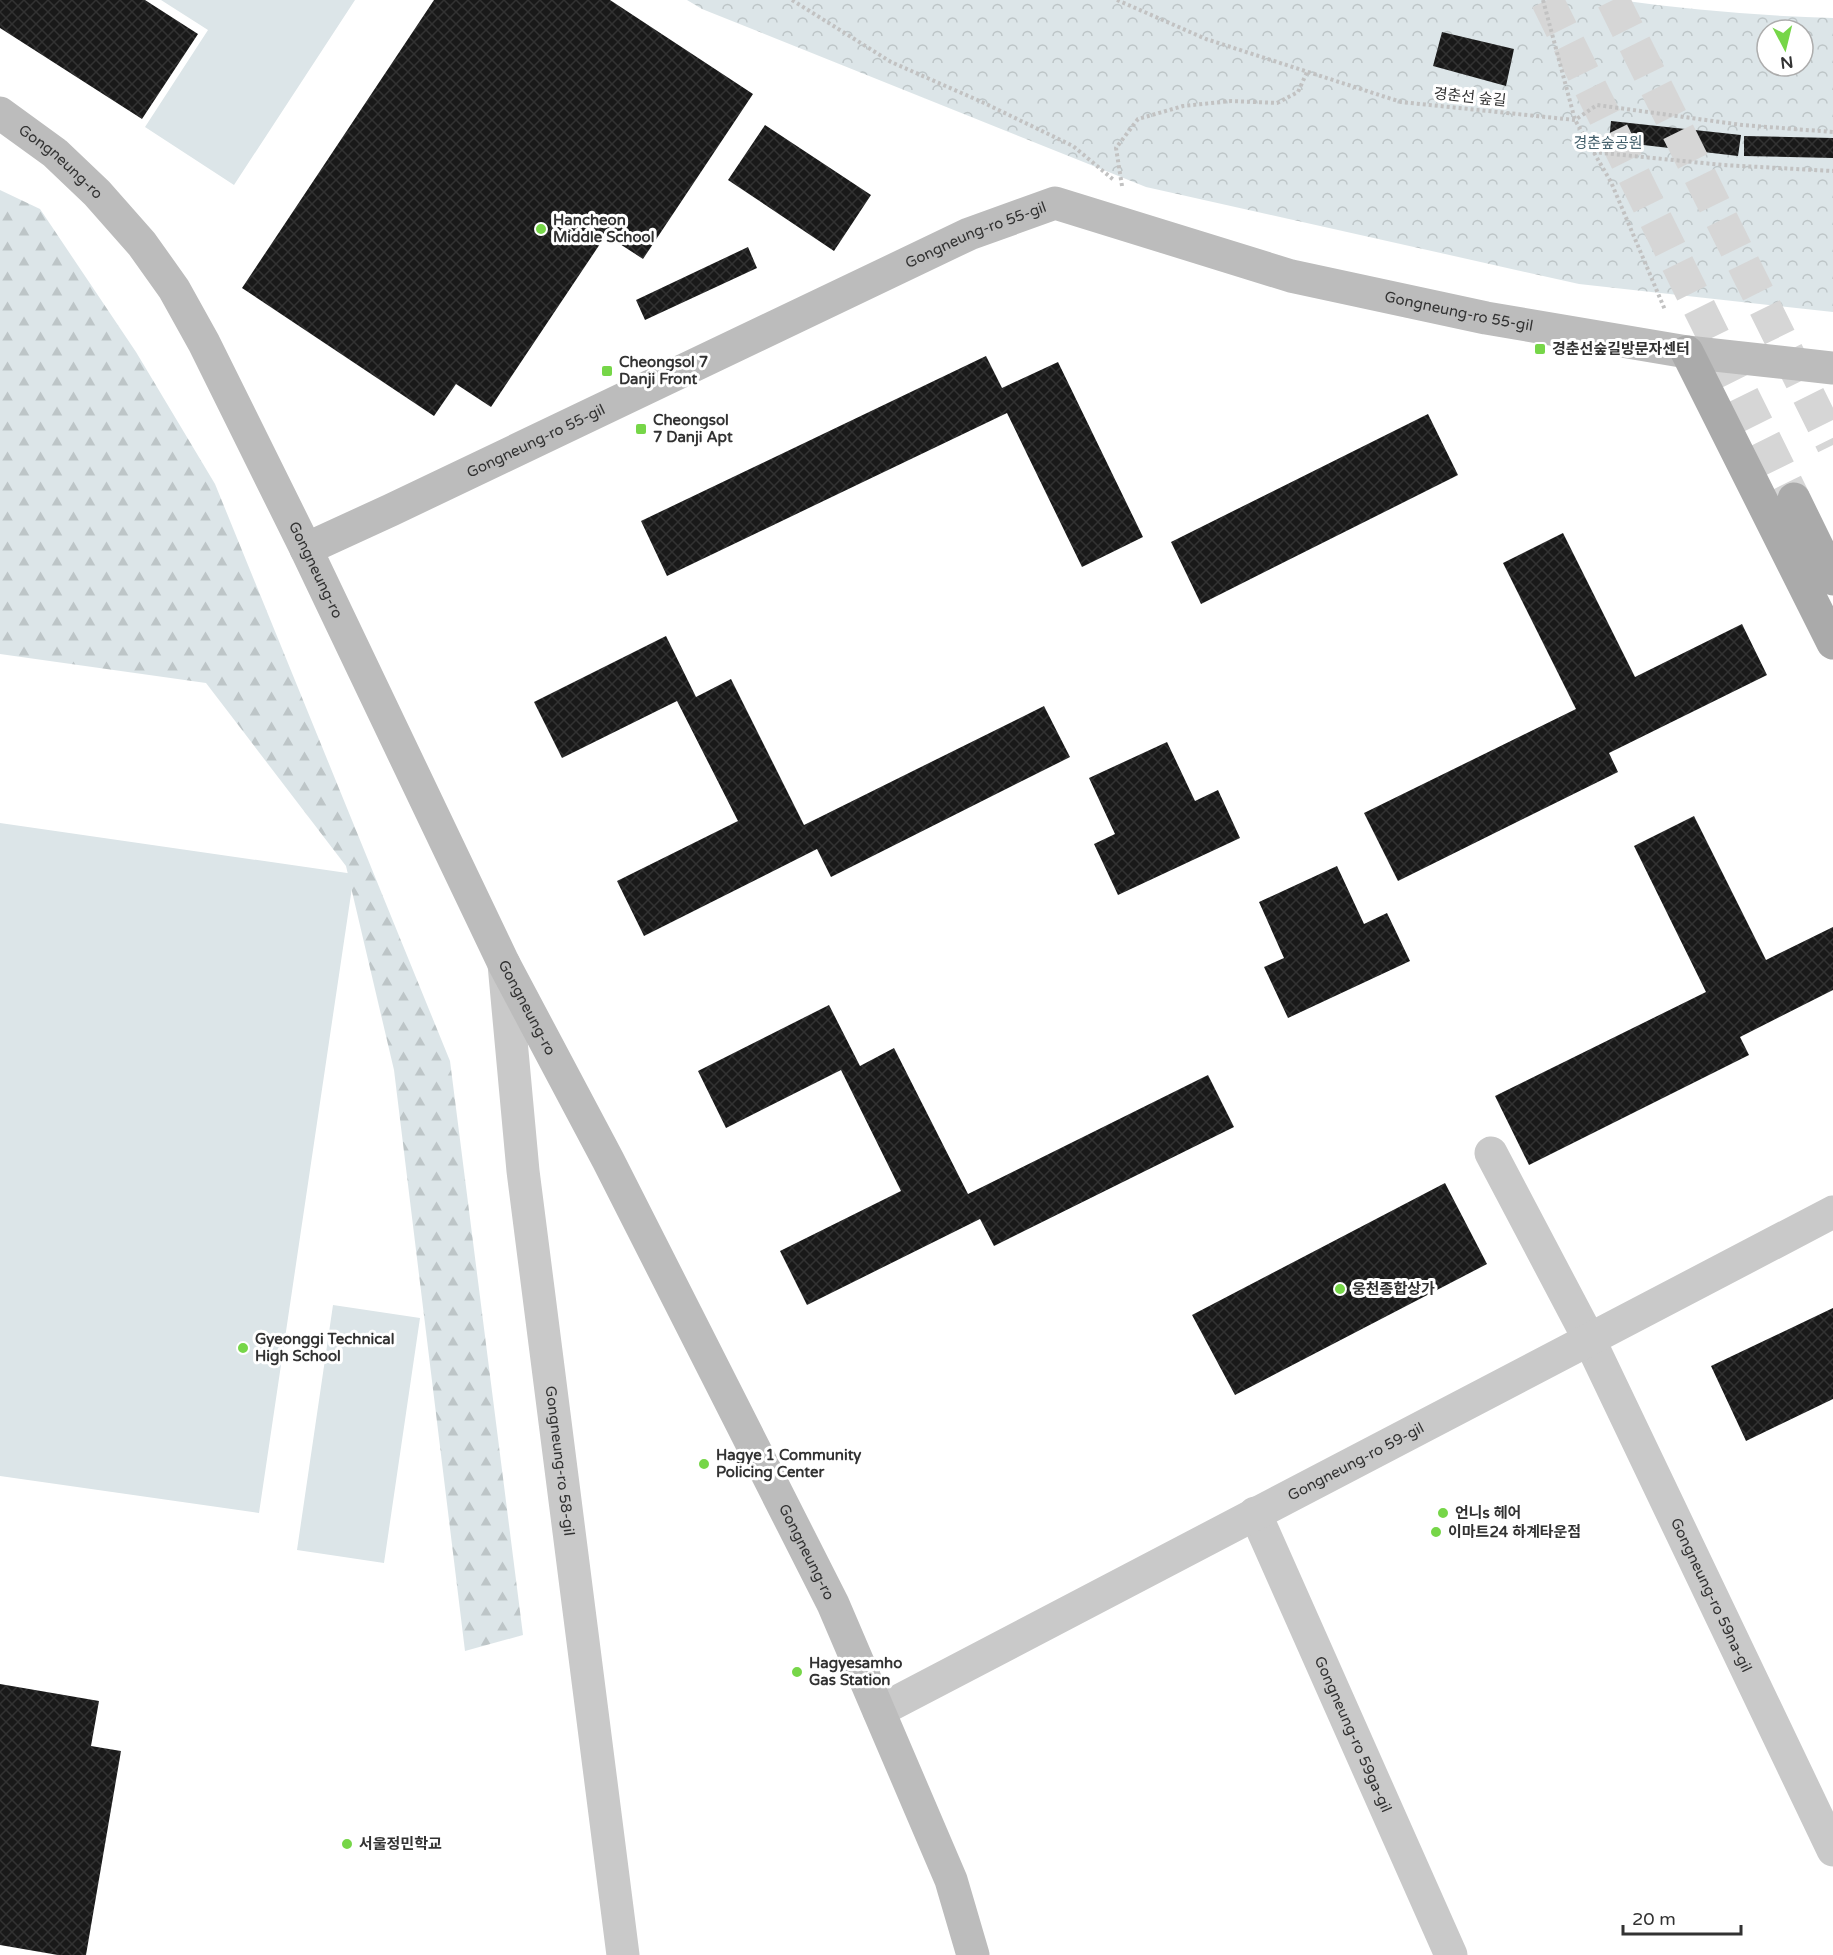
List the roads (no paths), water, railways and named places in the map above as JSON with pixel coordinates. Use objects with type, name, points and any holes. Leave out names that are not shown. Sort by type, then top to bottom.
[{"type":"main road","points":[[1687,352],[1833,642]]},
{"type":"main road","points":[[1794,499],[1833,579]]},
{"type":"street","name":"Gongneung-ro","points":[[0,113],[55,153],[97,193],[142,244],[174,289],[204,343],[306,549],[504,964],[608,1160],[833,1604],[951,1880],[973,1955]]},
{"type":"street","name":"Gongneung-ro 55-gil","points":[[306,549],[969,234],[1055,203],[1291,276],[1486,318],[1687,352],[1833,368]]},
{"type":"street","name":"Gongneung-ro 58-gil","points":[[504,964],[523,1171],[623,1955]]},
{"type":"street","name":"Gongneung-ro 59na-gil","points":[[1491,1153],[1589,1339],[1833,1851]]},
{"type":"street","name":"Gongneung-ro 59-gil","points":[[879,1711],[1833,1212]]},
{"type":"street","name":"Gongneung-ro 59ga-gil","points":[[1255,1513],[1451,1955]]},
{"type":"tunnel","points":[[1547,0],[1794,499]]},
{"type":"tunnel","points":[[1613,0],[1833,445]]},
{"type":"place","name":"Hancheon Middle School","points":[[541,229]]},
{"type":"place","name":"경춘선숲길방문자센터","points":[[1540,349]]},
{"type":"place","name":"Cheongsol 7 Danji Front","points":[[607,371]]},
{"type":"place","name":"Cheongsol 7 Danji Apt","points":[[641,429]]},
{"type":"place","name":"웅천종합상가","points":[[1340,1289]]},
{"type":"place","name":"Gyeonggi Technical High School","points":[[243,1348]]},
{"type":"place","name":"Hagye 1 Community Policing Center","points":[[704,1464]]},
{"type":"place","name":"언니s 헤어","points":[[1443,1513]]},
{"type":"place","name":"이마트24 하계타운점","points":[[1436,1532]]},
{"type":"place","name":"Hagyesamho Gas Station","points":[[797,1672]]},
{"type":"place","name":"서울정민학교","points":[[347,1844]]},
{"type":"park label","name":"경춘숲공원","points":[[1608,143]]}]
